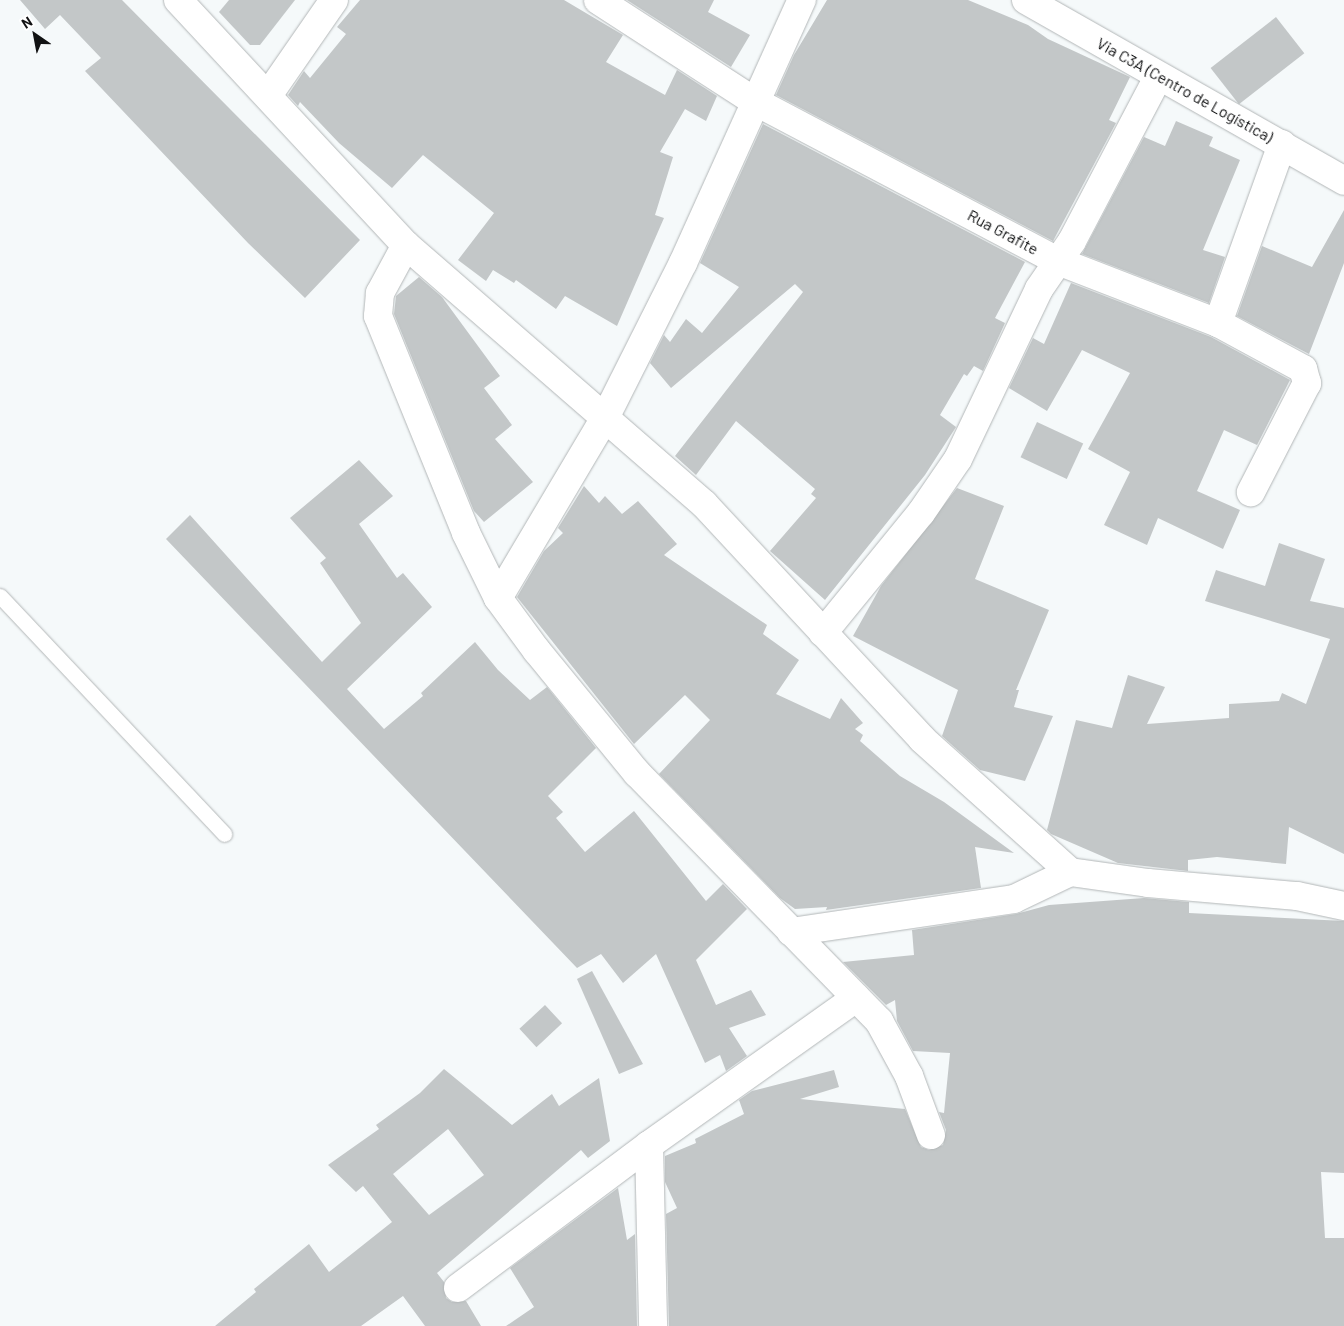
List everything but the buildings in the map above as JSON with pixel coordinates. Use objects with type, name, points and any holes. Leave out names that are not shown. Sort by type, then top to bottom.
[{"type":"street","points":[[178,0],[269,94],[406,245],[606,416],[704,504],[922,739],[1070,872]]},
{"type":"street","points":[[269,94],[334,0]]},
{"type":"street","name":"Rua Grafite","points":[[598,0],[754,101],[1058,261],[1218,323],[1302,369],[1307,376],[1307,383],[1251,492]]},
{"type":"street","points":[[498,598],[606,416],[683,263],[754,101],[802,0]]},
{"type":"street","name":"Via C3A (Centro de Logística)","points":[[1026,0],[1158,77],[1282,144],[1344,181]]},
{"type":"street","points":[[823,633],[921,513],[958,459],[1039,289],[1072,241],[1158,77]]},
{"type":"street","points":[[1218,323],[1282,144]]},
{"type":"street","points":[[406,245],[380,293],[378,316],[384,338],[466,533],[498,598],[537,651],[637,773],[879,1021],[909,1076],[931,1135]]},
{"type":"street","points":[[791,932],[1014,899],[1070,872],[1148,883],[1297,896],[1344,906]]},
{"type":"street","points":[[458,1288],[649,1145],[856,998]]},
{"type":"street","points":[[649,1145],[653,1326]]},
{"type":"lane","points":[[0,596],[224,834]]}]
